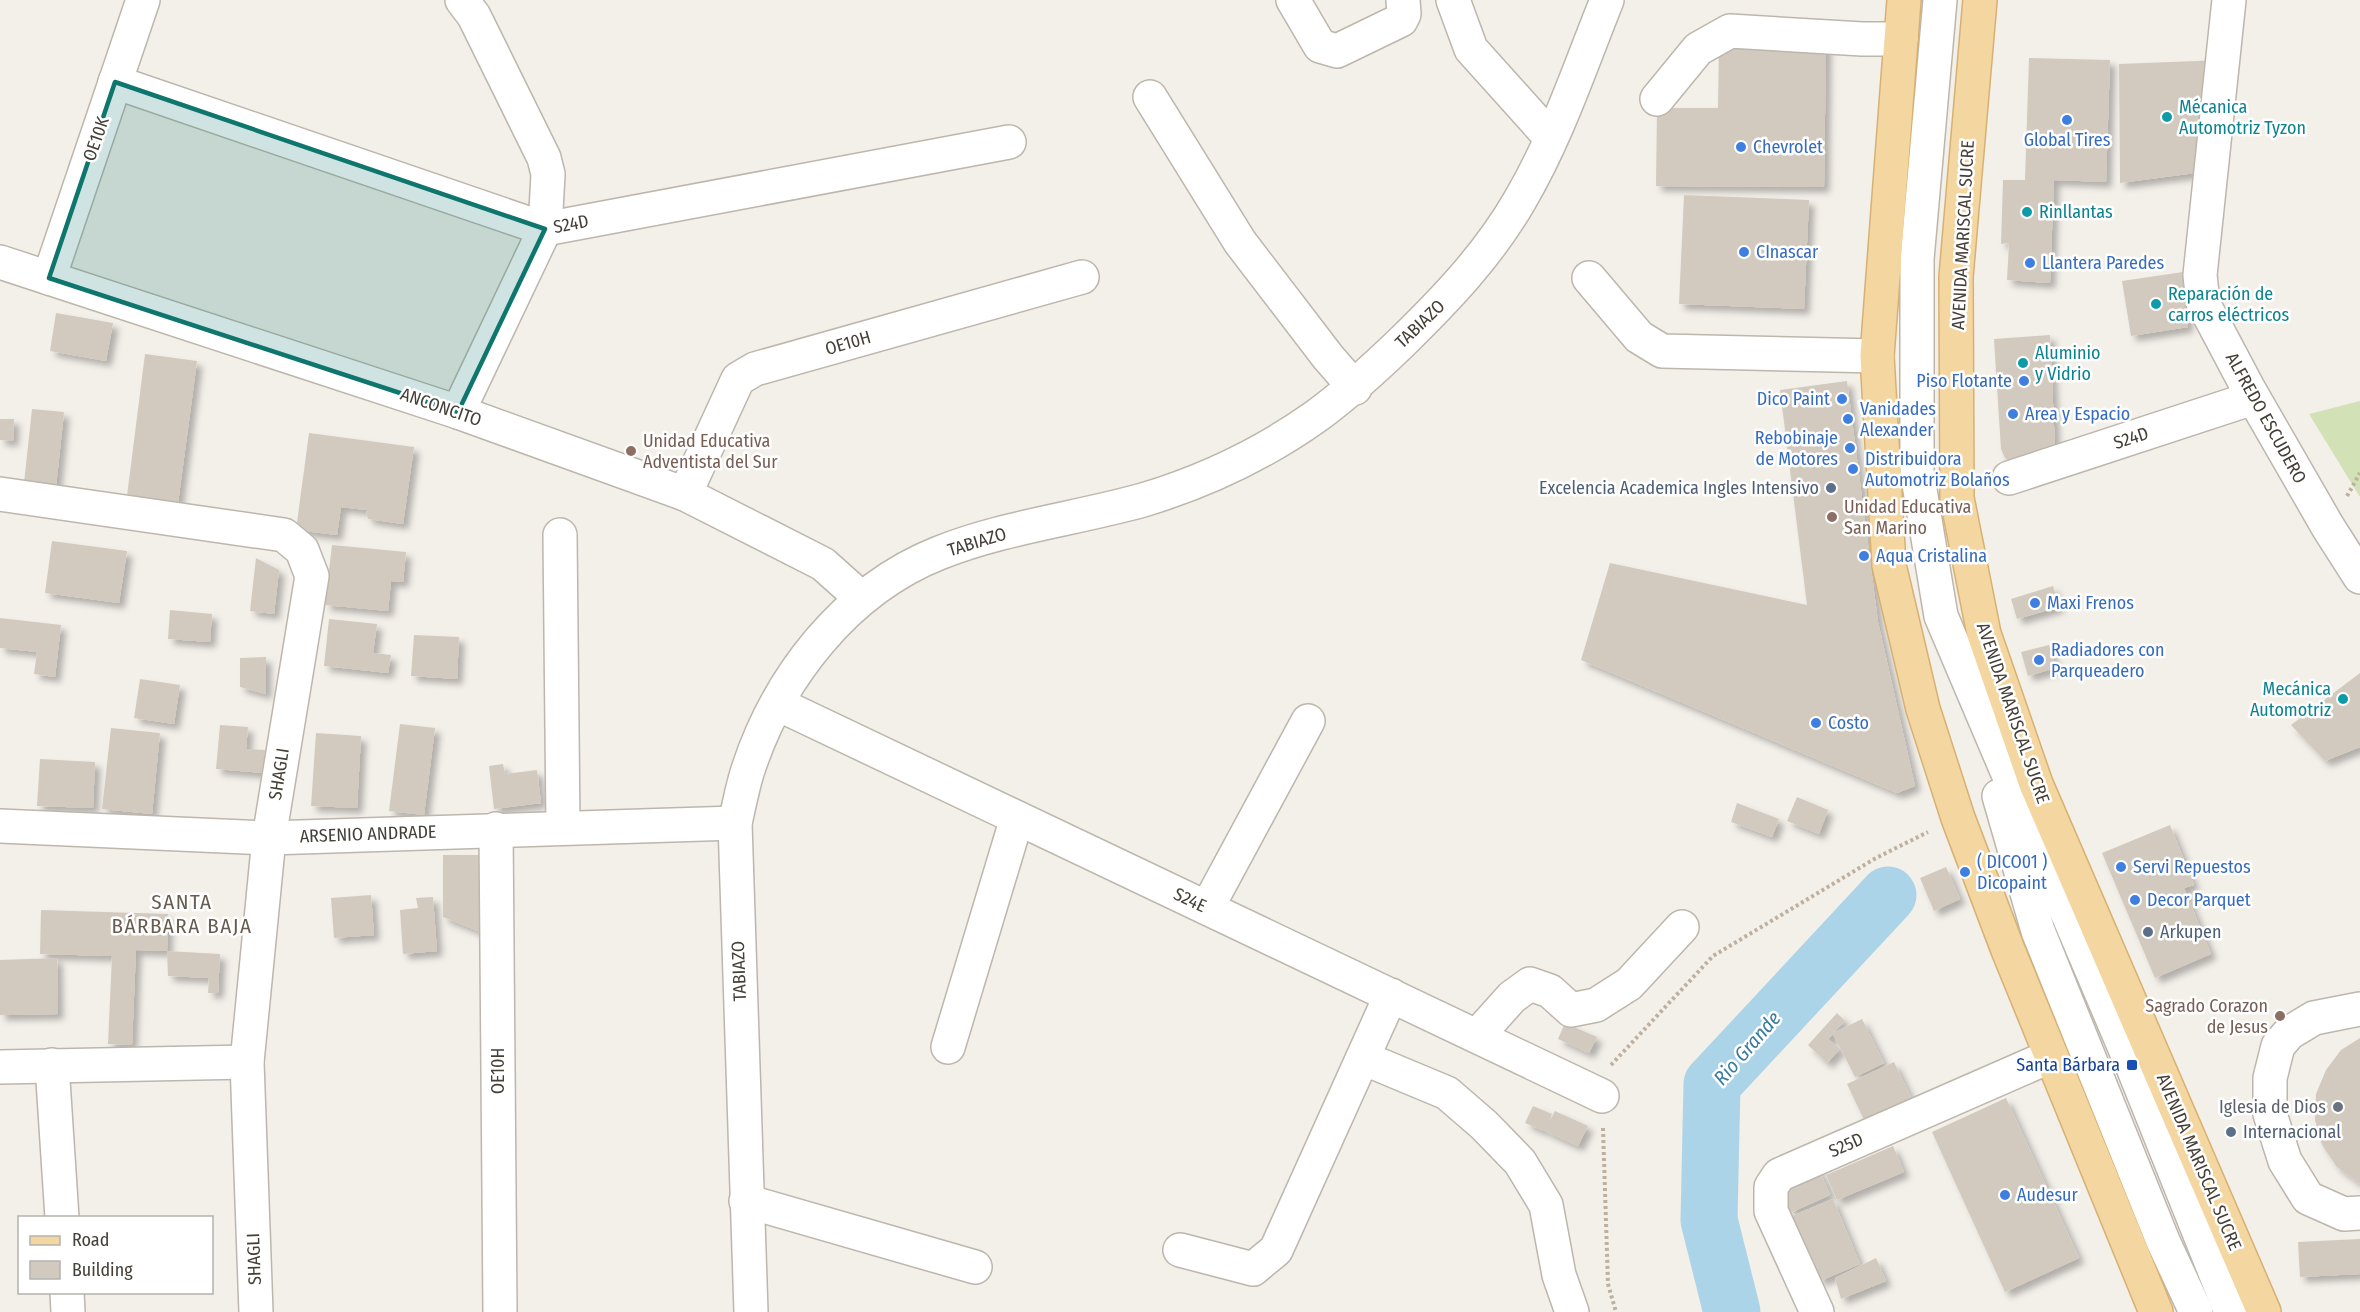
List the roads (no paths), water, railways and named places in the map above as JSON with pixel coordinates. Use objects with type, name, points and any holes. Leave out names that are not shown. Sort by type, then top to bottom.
[{"type":"main road","points":[[1904,0],[1877,356],[1889,565],[1923,709],[1958,818],[2008,950],[2156,1312]]},
{"type":"main road","name":"AVENIDA MARISCAL SUCRE","points":[[1980,0],[1956,277],[1957,498],[1984,634],[2036,784],[2264,1312]]},
{"type":"street","name":"OE10K","points":[[49,278],[143,0]]},
{"type":"street","points":[[458,412],[545,229],[548,174],[544,158],[474,16],[462,0]]},
{"type":"street","points":[[1293,0],[1320,46],[1337,51],[1401,20],[1404,14],[1403,0]]},
{"type":"street","points":[[1453,0],[1471,49],[1551,138]]},
{"type":"street","name":"TABIAZO","points":[[751,1312],[735,823],[747,773],[759,741],[795,674],[833,625],[861,598],[891,577],[937,554],[984,538],[1140,501],[1180,488],[1253,454],[1313,418],[1354,388],[1453,292],[1484,255],[1521,199],[1551,138],[1607,0]]},
{"type":"street","points":[[1940,0],[1917,259],[1917,472],[1941,616],[2132,1065],[2231,1312]]},
{"type":"street","name":"ALFREDO ESCUDERO","points":[[2229,0],[2200,275],[2203,303],[2253,398],[2328,527],[2359,572]]},
{"type":"street","points":[[1656,99],[1698,49],[1730,31],[1862,39],[1901,39]]},
{"type":"street","name":"S24D","points":[[115,82],[545,229],[1009,142]]},
{"type":"street","points":[[1150,97],[1240,242],[1354,388]]},
{"type":"street","name":"ANCONCITO","points":[[0,262],[458,412],[685,494],[823,564],[861,598]]},
{"type":"street","name":"OE10H","points":[[685,494],[729,393],[738,379],[755,369],[1082,277]]},
{"type":"street","points":[[1589,278],[1639,337],[1662,351],[1877,356]]},
{"type":"street","name":"S24D","points":[[2009,478],[2253,398]]},
{"type":"street","name":"SHAGLI","points":[[0,494],[284,535],[302,550],[312,576],[269,838],[247,1062],[256,1312]]},
{"type":"street","points":[[560,535],[563,827]]},
{"type":"street","points":[[1973,695],[2010,839],[2038,931],[2163,1241],[2196,1312]]},
{"type":"street","name":"S24E","points":[[778,704],[1602,1096]]},
{"type":"street","points":[[1207,908],[1308,721]]},
{"type":"street","points":[[948,1047],[1017,818]]},
{"type":"street","name":"ARSENIO ANDRADE","points":[[0,826],[269,838],[735,823]]},
{"type":"street","name":"OE10H","points":[[496,829],[500,1312]]},
{"type":"street","points":[[1477,1036],[1512,997],[1530,984],[1550,991],[1571,1010],[1596,1005],[1629,984],[1682,927]]},
{"type":"street","points":[[1180,1250],[1253,1269],[1276,1250],[1390,995]]},
{"type":"street","points":[[2360,1009],[2314,1018],[2289,1033],[2278,1046],[2270,1078],[2270,1114],[2285,1161],[2308,1198],[2344,1214],[2360,1213]]},
{"type":"street","name":"S25D","points":[[1817,1312],[1771,1211],[1771,1187],[1779,1175],[2051,1056]]},
{"type":"street","points":[[1363,1058],[1447,1093],[1484,1125],[1520,1162],[1546,1205],[1559,1275],[1572,1312]]},
{"type":"street","points":[[0,1066],[247,1062]]},
{"type":"street","points":[[52,1065],[62,1216]]},
{"type":"street","points":[[746,1201],[975,1268]]},
{"type":"street","points":[[67,1294],[69,1312]]},
{"type":"waterway","name":"Rio Grande","points":[[1732,1312],[1709,1220],[1712,1084],[1888,895]]},
{"type":"place","name":"Mécanica Automotriz Tyzon","points":[[2167,117]]},
{"type":"place","name":"Global Tires","points":[[2067,120]]},
{"type":"place","name":"Chevrolet","points":[[1741,147]]},
{"type":"place","name":"Rinllantas","points":[[2027,212]]},
{"type":"place","name":"CInascar","points":[[1744,252]]},
{"type":"place","name":"Llantera Paredes","points":[[2030,263]]},
{"type":"place","name":"Reparación de carros eléctricos","points":[[2156,304]]},
{"type":"place","name":"Aluminio y Vidrio","points":[[2023,363]]},
{"type":"place","name":"Piso Flotante","points":[[2024,381]]},
{"type":"place","name":"Dico Paint","points":[[1842,399]]},
{"type":"place","name":"Area y Espacio","points":[[2013,414]]},
{"type":"place","name":"Vanidades Alexander","points":[[1848,419]]},
{"type":"place","name":"Rebobinaje de Motores","points":[[1850,448]]},
{"type":"place","name":"Unidad Educativa Adventista del Sur","points":[[631,451]]},
{"type":"place","name":"Distribuidora Automotriz Bolaños","points":[[1853,469]]},
{"type":"place","name":"Excelencia Academica Ingles Intensivo","points":[[1831,488]]},
{"type":"place","name":"Unidad Educativa San Marino","points":[[1832,517]]},
{"type":"place","name":"Aqua Cristalina","points":[[1864,556]]},
{"type":"place","name":"Maxi Frenos","points":[[2035,603]]},
{"type":"place","name":"Radiadores con Parqueadero","points":[[2039,660]]},
{"type":"place","name":"Mecánica Automotriz","points":[[2343,699]]},
{"type":"place","name":"Costo","points":[[1816,723]]},
{"type":"place","name":"Servi Repuestos","points":[[2121,867]]},
{"type":"place","name":"( DICO01 ) Dicopaint","points":[[1965,872]]},
{"type":"place","name":"Decor Parquet","points":[[2135,900]]},
{"type":"place","name":"Arkupen","points":[[2148,932]]},
{"type":"place","name":"Sagrado Corazon de Jesus","points":[[2280,1016]]},
{"type":"place","name":"Santa Bárbara","points":[[2132,1065]]},
{"type":"place","name":"Iglesia de Dios","points":[[2338,1107]]},
{"type":"place","name":"Internacional","points":[[2231,1132]]},
{"type":"place","name":"Audesur","points":[[2005,1195]]},
{"type":"district","name":"SANTA BÁRBARA BAJA","points":[[182,914]]}]
